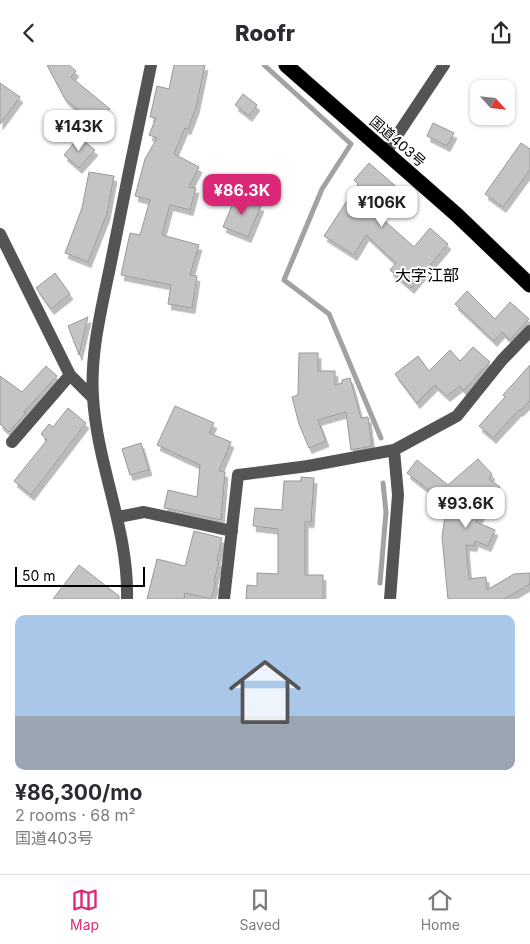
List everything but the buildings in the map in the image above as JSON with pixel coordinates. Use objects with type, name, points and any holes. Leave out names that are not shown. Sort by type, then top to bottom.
[{"type":"highway","name":"国道403号","points":[[286,65],[457,215],[530,285]]},
{"type":"street","points":[[127,599],[118,517],[101,455],[93,398],[94,348],[151,65]]},
{"type":"street","points":[[386,152],[444,65]]},
{"type":"street","points":[[0,234],[70,375],[93,398]]},
{"type":"street","points":[[224,599],[238,475],[308,466],[394,450],[457,416],[502,360],[530,331]]},
{"type":"street","points":[[12,442],[70,375]]},
{"type":"street","points":[[390,599],[398,495],[394,450]]},
{"type":"street","points":[[118,517],[144,512],[232,531]]},
{"type":"waterway","points":[[264,65],[351,144],[322,189],[284,280],[329,314],[381,438]]},
{"type":"waterway","points":[[380,583],[386,512],[383,483]]},
{"type":"district","name":"大字江部","points":[[427,275]]}]
